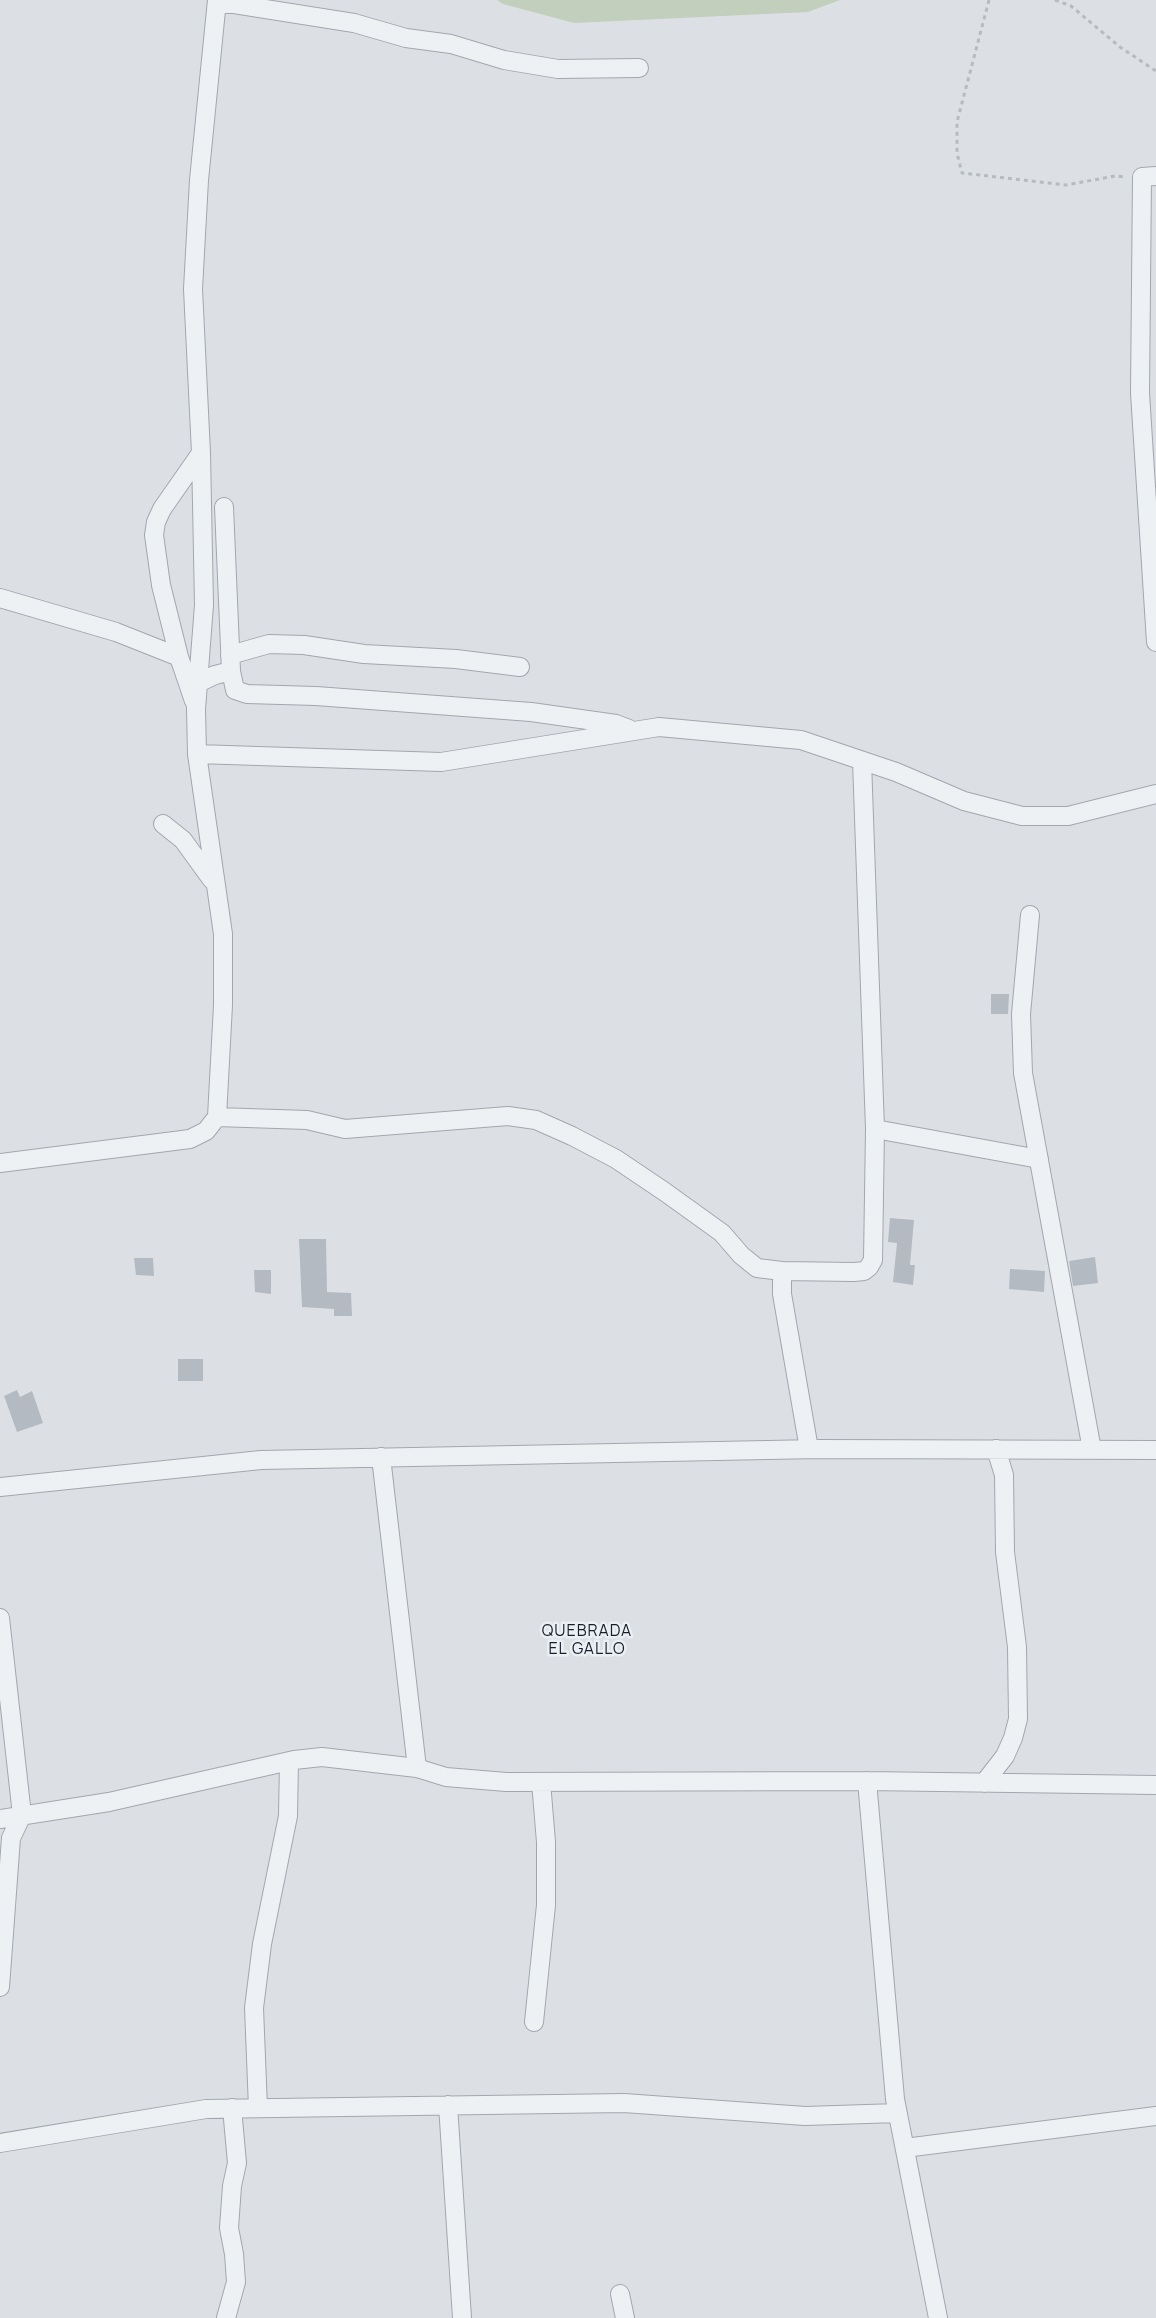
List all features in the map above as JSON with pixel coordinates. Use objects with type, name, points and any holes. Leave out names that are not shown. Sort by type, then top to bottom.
[{"type":"street","points":[[0,1163],[190,1139],[206,1131],[218,1117],[223,1005],[223,934],[196,754],[196,709],[204,605],[201,453],[193,288],[199,180],[217,2],[354,23],[406,38],[451,44],[504,60],[558,69],[639,68]]},
{"type":"street","points":[[1149,176],[1140,393],[1156,642]]},
{"type":"street","points":[[196,709],[179,657],[161,585],[154,535],[156,522],[162,509],[201,453]]},
{"type":"street","points":[[224,507],[230,663],[235,690],[247,694],[316,696],[531,712],[616,724],[634,731]]},
{"type":"street","points":[[0,598],[116,632],[179,657]]},
{"type":"street","points":[[198,683],[215,675],[230,663],[269,644],[304,645],[364,654],[456,659],[520,667]]},
{"type":"street","points":[[196,754],[441,762],[659,727],[801,740],[896,772],[964,801],[1022,816],[1068,816],[1156,794]]},
{"type":"street","points":[[218,1117],[307,1120],[345,1129],[508,1116],[536,1120],[572,1136],[616,1160],[665,1192],[722,1233],[741,1255],[756,1268],[782,1271],[864,1271],[873,1260],[874,1129],[862,761]]},
{"type":"street","points":[[163,824],[183,840],[214,883]]},
{"type":"street","points":[[1030,915],[1021,1014],[1023,1072],[1092,1450]]},
{"type":"street","points":[[874,1129],[1039,1160]]},
{"type":"street","points":[[782,1271],[782,1294],[809,1449]]},
{"type":"street","points":[[0,1487],[262,1460],[809,1449],[1156,1450]]},
{"type":"street","points":[[984,1783],[1005,1756],[1013,1738],[1018,1719],[1018,1647],[1005,1552],[1004,1475],[996,1449]]},
{"type":"street","points":[[381,1458],[417,1768]]},
{"type":"street","points":[[0,1618],[22,1815],[11,1838],[0,1987]]},
{"type":"street","points":[[0,1819],[109,1802],[289,1761],[322,1758],[417,1768],[446,1777],[541,1782],[867,1781],[1156,1785]]},
{"type":"street","points":[[258,2108],[254,2008],[262,1944],[288,1816],[289,1761]]},
{"type":"street","points":[[867,1781],[898,2113],[938,2318]]},
{"type":"street","points":[[534,2022],[546,1905],[546,1842],[541,1782]]},
{"type":"street","points":[[0,2143],[206,2109],[232,2108],[624,2103],[805,2116],[898,2113]]},
{"type":"street","points":[[448,2105],[462,2318]]},
{"type":"street","points":[[226,2318],[236,2282],[234,2254],[229,2228],[232,2186],[237,2163],[232,2108]]},
{"type":"street","points":[[905,2148],[1156,2116]]},
{"type":"street","points":[[620,2294],[625,2318]]},
{"type":"path","points":[[989,0],[957,122],[958,153],[962,172],[1066,185],[1114,176],[1149,176]]},
{"type":"path","points":[[1055,0],[1071,6],[1120,47],[1156,71]]},
{"type":"green space","points":[[497,0],[840,0],[808,12],[574,23],[503,4]]},
{"type":"building","points":[[991,994],[1009,994],[1008,1014],[991,1014]]},
{"type":"building","points":[[890,1218],[914,1220],[910,1265],[915,1265],[913,1285],[893,1282],[897,1243],[888,1242]]},
{"type":"building","points":[[299,1239],[326,1239],[327,1292],[351,1293],[352,1316],[334,1316],[334,1309],[302,1307]]},
{"type":"building","points":[[1095,1257],[1098,1283],[1073,1286],[1069,1261]]},
{"type":"building","points":[[134,1258],[153,1258],[154,1276],[136,1275]]},
{"type":"building","points":[[1010,1269],[1045,1271],[1044,1292],[1009,1289]]},
{"type":"building","points":[[254,1270],[271,1270],[271,1294],[255,1292]]},
{"type":"building","points":[[178,1359],[203,1359],[203,1381],[178,1381]]},
{"type":"building","points":[[17,1390],[20,1397],[32,1391],[43,1423],[17,1432],[4,1396]]},
{"type":"district","name":"QUEBRADA EL GALLO","points":[[587,1641]]}]
